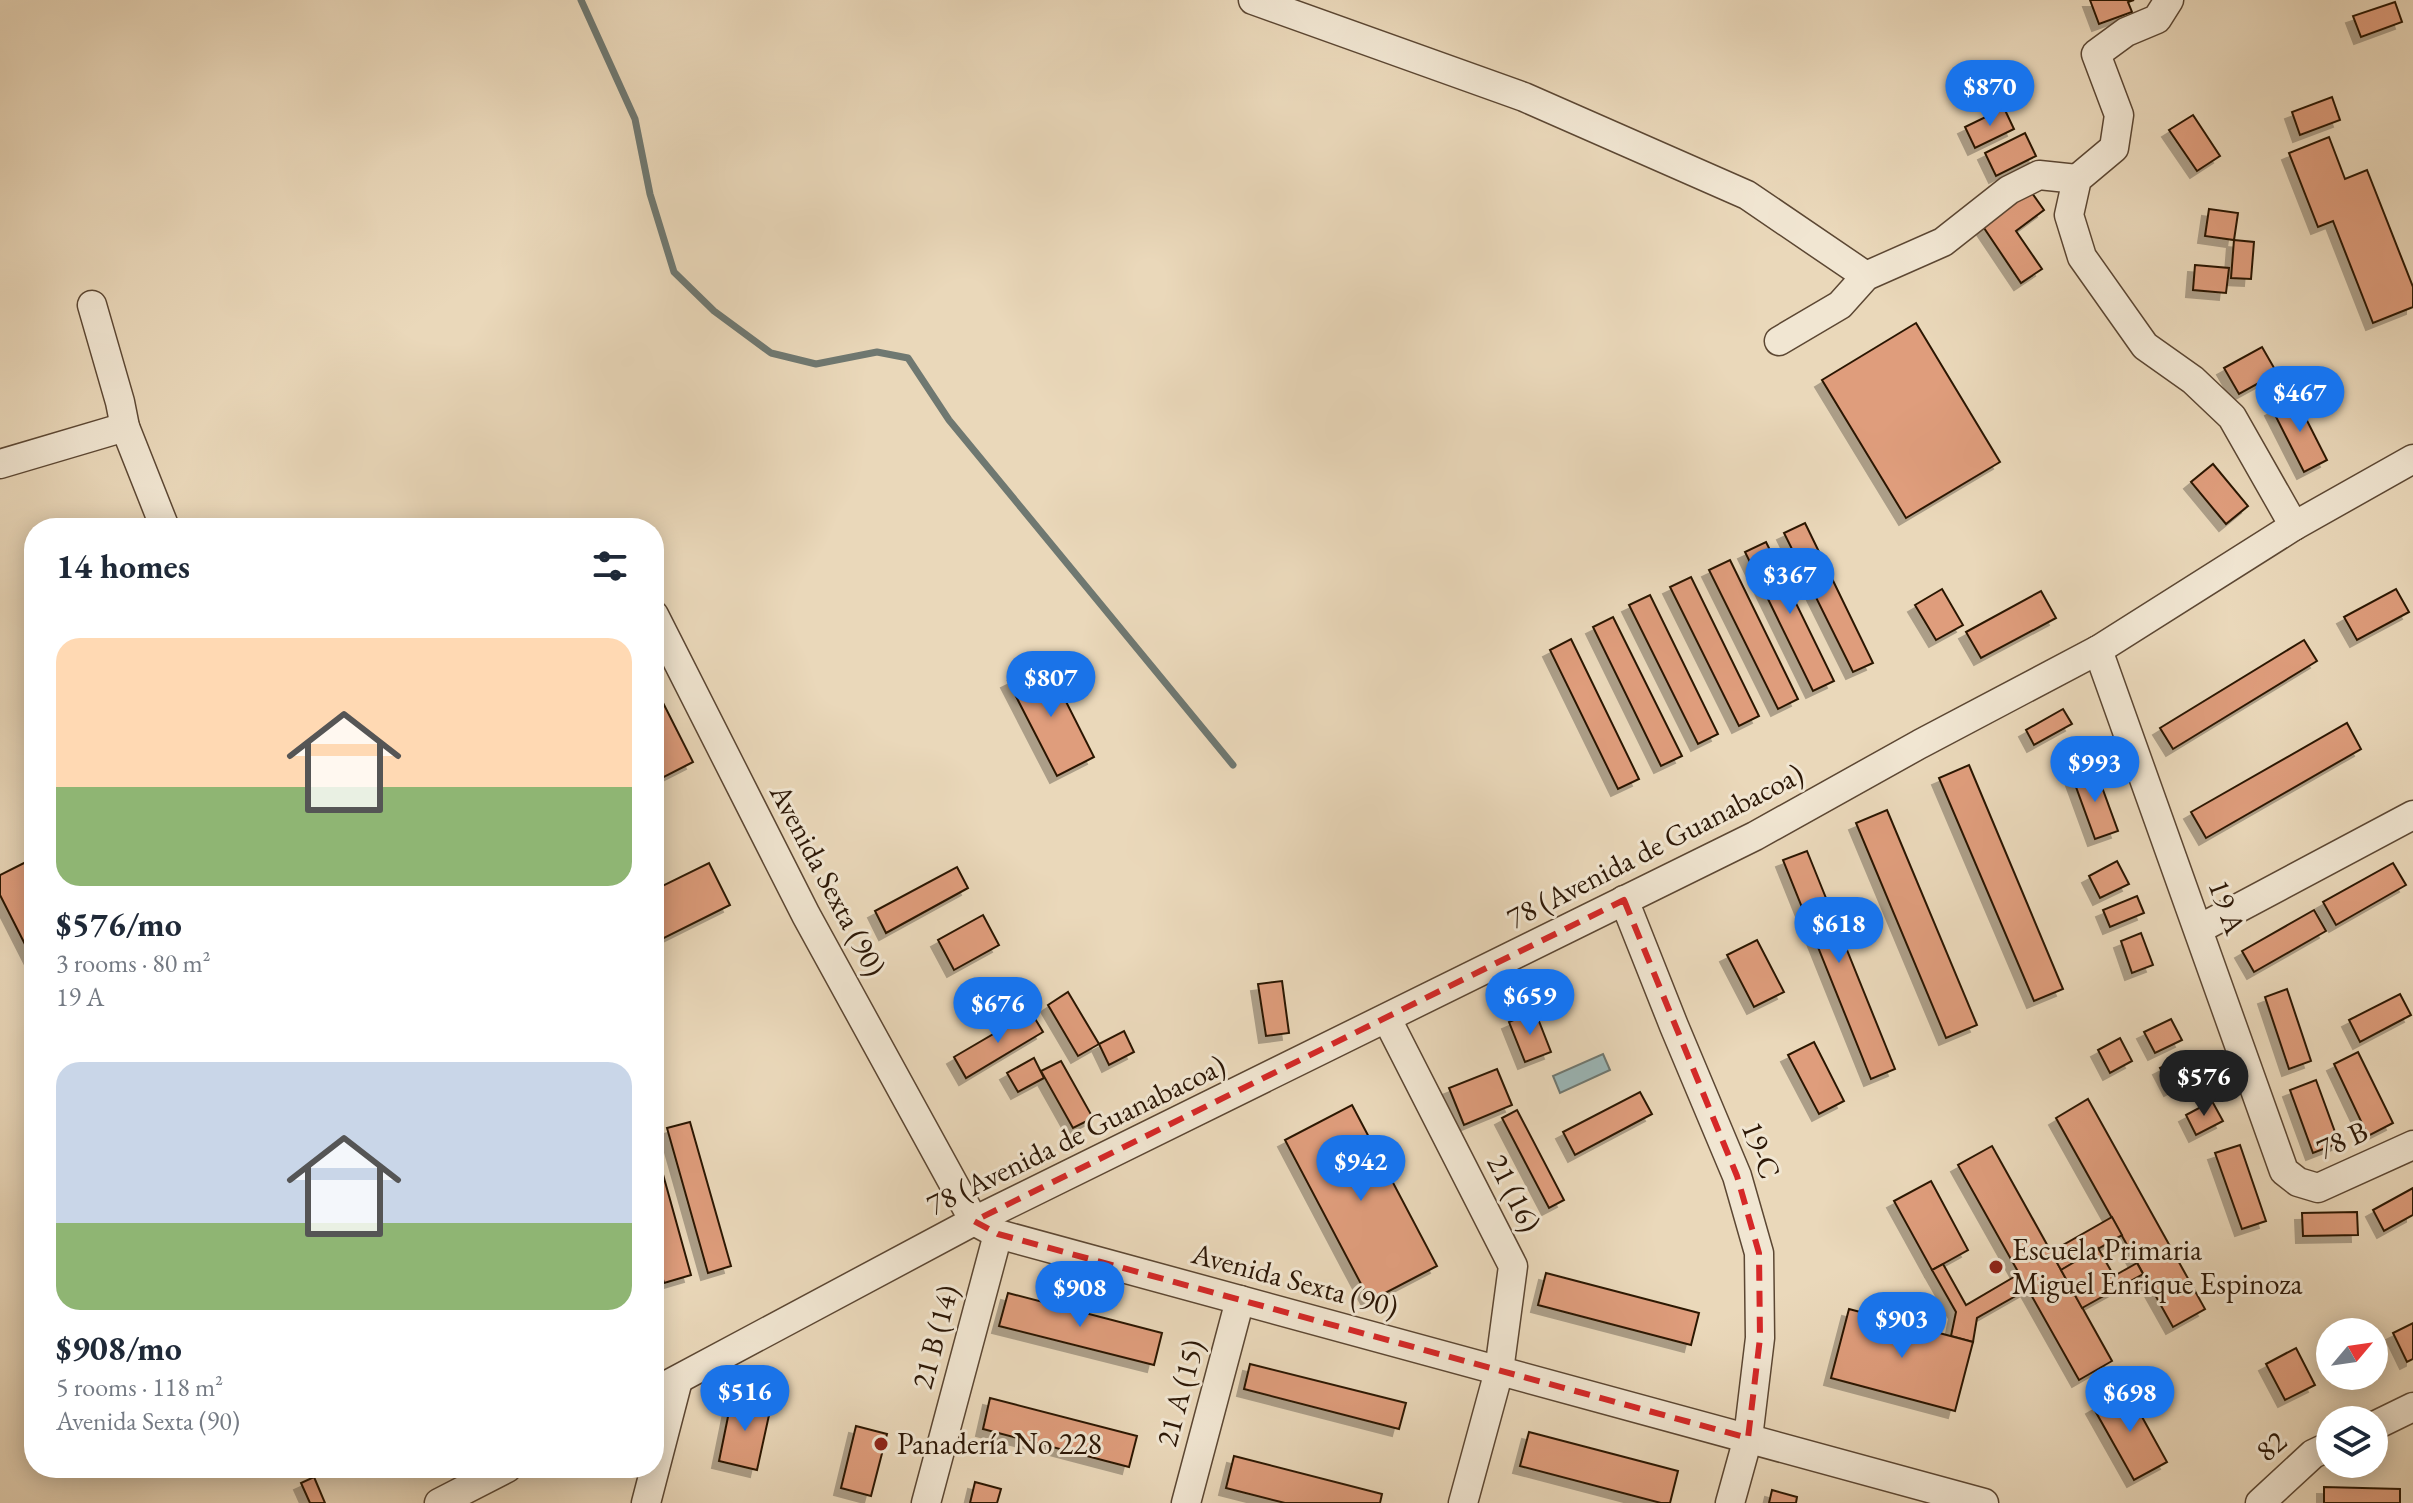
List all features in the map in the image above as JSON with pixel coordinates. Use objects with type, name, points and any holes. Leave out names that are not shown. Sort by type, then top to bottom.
[{"type":"street","points":[[1253,0],[1524,97],[1747,195],[1866,276]]},
{"type":"street","points":[[2169,0],[2157,19],[2126,32],[2096,54],[2119,115],[2114,148],[2077,179],[2069,215],[2082,257],[2145,346],[2193,380],[2232,417],[2294,526]]},
{"type":"street","points":[[1779,341],[1840,305],[1866,276],[1943,242],[2009,190],[2039,175],[2077,179]]},
{"type":"street","points":[[92,305],[125,427],[161,518]]},
{"type":"street","points":[[0,464],[125,427]]},
{"type":"street","name":"78 (Avenida de Guanabacoa)","points":[[666,1386],[986,1228],[1387,1019],[1755,836],[2098,650],[2294,526],[2413,459]]},
{"type":"street","name":"Avenida Sexta (90)","points":[[664,635],[806,915],[986,1228],[1981,1503]]},
{"type":"street","name":"19 A","points":[[2098,650],[2284,1171],[2298,1182]]},
{"type":"street","points":[[2199,929],[2413,815]]},
{"type":"street","name":"19-C","points":[[1624,900],[1737,1176],[1759,1253],[1760,1338],[1748,1438],[1730,1503]]},
{"type":"street","name":"21 (16)","points":[[1387,1019],[1513,1266],[1499,1371],[1463,1503]]},
{"type":"street","name":"78 B","points":[[2298,1182],[2318,1188],[2413,1145]]},
{"type":"street","name":"21 B (14)","points":[[926,1503],[986,1228]]},
{"type":"street","name":"21 A (15)","points":[[1186,1503],[1240,1300]]},
{"type":"street","points":[[2388,1419],[2413,1407]]},
{"type":"street","name":"82","points":[[2260,1503],[2316,1453]]},
{"type":"street","points":[[439,1503],[488,1478]]},
{"type":"street","points":[[646,1503],[650,1478]]},
{"type":"highlighted area","points":[[1624,900],[1737,1176],[1759,1253],[1760,1338],[1748,1438],[998,1234],[974,1221]]},
{"type":"water","points":[[1603,1054],[1610,1070],[1560,1093],[1553,1076]]},
{"type":"building","points":[[2090,0],[2134,0],[2128,2],[2132,12],[2099,24]]},
{"type":"building","points":[[2395,2],[2402,22],[2361,37],[2353,16]]},
{"type":"building","points":[[2332,97],[2340,120],[2300,135],[2292,112]]},
{"type":"building","points":[[2004,108],[2014,129],[1975,148],[1965,127]]},
{"type":"building","points":[[2193,115],[2220,156],[2197,171],[2169,130]]},
{"type":"building","points":[[2025,133],[2036,156],[1996,176],[1985,153]]},
{"type":"building","points":[[2329,137],[2345,179],[2367,170],[2413,287],[2413,307],[2373,323],[2333,221],[2318,227],[2289,153]]},
{"type":"building","points":[[2027,186],[2044,210],[2016,231],[2042,269],[2021,283],[1980,222]]},
{"type":"building","points":[[2209,209],[2238,213],[2234,240],[2205,236]]},
{"type":"building","points":[[2234,240],[2254,242],[2251,279],[2231,278]]},
{"type":"building","points":[[2195,265],[2229,268],[2226,293],[2193,290]]},
{"type":"building","points":[[1916,323],[2000,462],[1906,518],[1822,380]]},
{"type":"building","points":[[2262,347],[2277,373],[2239,394],[2224,368]]},
{"type":"building","points":[[2295,397],[2327,460],[2304,472],[2272,409]]},
{"type":"building","points":[[2213,464],[2248,506],[2226,524],[2191,482]]},
{"type":"building","points":[[1805,523],[1873,663],[1853,672],[1784,533]]},
{"type":"building","points":[[1766,542],[1834,681],[1813,691],[1745,552]]},
{"type":"building","points":[[1730,560],[1798,699],[1778,709],[1709,570]]},
{"type":"building","points":[[1691,577],[1759,716],[1739,726],[1670,587]]},
{"type":"building","points":[[1942,589],[1963,625],[1936,640],[1915,605]]},
{"type":"building","points":[[2396,589],[2409,612],[2357,640],[2344,617]]},
{"type":"building","points":[[2041,591],[2056,618],[1981,658],[1966,632]]},
{"type":"building","points":[[1650,595],[1718,734],[1698,744],[1629,605]]},
{"type":"building","points":[[1613,617],[1682,756],[1661,766],[1593,627]]},
{"type":"building","points":[[1571,639],[1639,779],[1618,789],[1550,650]]},
{"type":"building","points":[[2304,640],[2317,661],[2173,749],[2160,728]]},
{"type":"building","points":[[1046,662],[1094,757],[1057,776],[1008,681]]},
{"type":"building","points":[[664,705],[693,762],[664,777]]},
{"type":"building","points":[[2063,709],[2072,724],[2034,745],[2026,730]]},
{"type":"building","points":[[2347,723],[2361,749],[2206,838],[2191,812]]},
{"type":"building","points":[[1969,765],[2063,989],[2034,1001],[1939,778]]},
{"type":"building","points":[[2095,768],[2118,831],[2095,839],[2072,776]]},
{"type":"building","points":[[1887,810],[1977,1025],[1946,1038],[1856,823]]},
{"type":"building","points":[[1807,851],[1895,1069],[1871,1079],[1783,860]]},
{"type":"building","points":[[2117,861],[2129,884],[2100,898],[2089,876]]},
{"type":"building","points":[[24,863],[24,942],[0,895],[0,875]]},
{"type":"building","points":[[709,863],[730,905],[664,938],[664,885]]},
{"type":"building","points":[[2393,863],[2406,885],[2336,925],[2323,902]]},
{"type":"building","points":[[957,867],[968,888],[886,933],[875,911]]},
{"type":"building","points":[[2137,896],[2144,913],[2110,927],[2103,910]]},
{"type":"building","points":[[2314,910],[2326,931],[2254,972],[2242,951]]},
{"type":"building","points":[[983,915],[999,945],[954,970],[938,940]]},
{"type":"building","points":[[2141,933],[2153,965],[2132,973],[2121,941]]},
{"type":"building","points":[[1757,940],[1784,992],[1754,1007],[1727,955]]},
{"type":"building","points":[[1282,981],[1289,1033],[1266,1036],[1258,984]]},
{"type":"building","points":[[2287,989],[2311,1061],[2289,1069],[2265,997]]},
{"type":"building","points":[[1068,992],[1099,1044],[1078,1056],[1048,1005]]},
{"type":"building","points":[[2400,994],[2411,1015],[2360,1042],[2349,1020]]},
{"type":"building","points":[[1535,1011],[1551,1052],[1525,1062],[1509,1022]]},
{"type":"building","points":[[1031,1012],[1043,1032],[966,1078],[954,1057]]},
{"type":"building","points":[[2171,1019],[2182,1040],[2155,1053],[2144,1032]]},
{"type":"building","points":[[1124,1031],[1134,1052],[1109,1065],[1099,1044]]},
{"type":"building","points":[[2120,1038],[2132,1061],[2110,1073],[2098,1050]]},
{"type":"building","points":[[1814,1042],[1844,1101],[1819,1114],[1788,1055]]},
{"type":"building","points":[[2358,1052],[2393,1123],[2368,1136],[2334,1064]]},
{"type":"building","points":[[2185,1055],[2196,1076],[2171,1089],[2160,1068]]},
{"type":"building","points":[[1034,1058],[1044,1078],[1018,1092],[1007,1073]]},
{"type":"building","points":[[1061,1061],[1093,1118],[1073,1128],[1041,1071]]},
{"type":"building","points":[[1497,1069],[1512,1105],[1464,1125],[1449,1088]]},
{"type":"building","points":[[2316,1080],[2339,1143],[2313,1153],[2290,1090]]},
{"type":"building","points":[[1640,1092],[1652,1114],[1575,1155],[1563,1132]]},
{"type":"building","points":[[2088,1099],[2205,1309],[2173,1327],[2056,1118]]},
{"type":"building","points":[[2212,1101],[2223,1121],[2196,1135],[2186,1115]]},
{"type":"building","points":[[1352,1105],[1437,1266],[1370,1301],[1285,1140]]},
{"type":"building","points":[[1517,1110],[1564,1200],[1549,1208],[1502,1118]]},
{"type":"building","points":[[690,1122],[731,1266],[708,1273],[667,1128]]},
{"type":"building","points":[[2240,1145],[2266,1221],[2242,1229],[2215,1153]]},
{"type":"building","points":[[1992,1146],[2112,1361],[2079,1380],[1958,1165]]},
{"type":"building","points":[[664,1178],[691,1275],[664,1283]]},
{"type":"building","points":[[1931,1181],[1968,1250],[1932,1270],[1894,1201]]},
{"type":"building","points":[[2413,1188],[2413,1215],[2384,1231],[2373,1210]]},
{"type":"building","points":[[2357,1212],[2358,1235],[2303,1236],[2302,1213]]},
{"type":"building","points":[[2112,1217],[2122,1235],[2061,1270],[2051,1252]]},
{"type":"building","points":[[2098,1248],[2114,1276],[2137,1263],[2143,1274],[2082,1308],[2061,1270]]},
{"type":"building","points":[[1943,1264],[1966,1305],[2019,1274],[2028,1289],[1977,1318],[1973,1342],[1951,1336],[1956,1312],[1932,1270]]},
{"type":"building","points":[[1546,1273],[1699,1313],[1691,1345],[1538,1305]]},
{"type":"building","points":[[1008,1293],[1162,1333],[1154,1365],[999,1326]]},
{"type":"building","points":[[1849,1309],[1973,1342],[1955,1411],[1831,1378]]},
{"type":"building","points":[[2413,1323],[2413,1359],[2407,1362],[2393,1333]]},
{"type":"building","points":[[2296,1348],[2315,1385],[2285,1400],[2266,1364]]},
{"type":"building","points":[[1250,1364],[1406,1403],[1399,1429],[1244,1389]]},
{"type":"building","points":[[2126,1388],[2167,1462],[2134,1480],[2093,1407]]},
{"type":"building","points":[[732,1397],[771,1406],[757,1470],[719,1461]]},
{"type":"building","points":[[990,1398],[1137,1436],[1129,1467],[983,1429]]},
{"type":"building","points":[[856,1426],[887,1434],[871,1496],[841,1488]]},
{"type":"building","points":[[1529,1432],[1678,1471],[1670,1503],[1520,1466]]},
{"type":"building","points":[[1234,1456],[1382,1494],[1380,1503],[1285,1503],[1226,1488]]},
{"type":"building","points":[[314,1478],[325,1503],[310,1503],[301,1483]]},
{"type":"building","points":[[975,1482],[1001,1489],[997,1503],[970,1503]]},
{"type":"building","points":[[2324,1487],[2400,1489],[2400,1503],[2324,1503]]},
{"type":"building","points":[[1772,1490],[1797,1497],[1796,1503],[1769,1503]]},
{"type":"waterway","points":[[581,0],[635,119],[650,194],[674,272],[714,311],[771,353],[816,364],[877,352],[908,358],[949,420],[1233,765]]},
{"type":"place","name":"Escuela Primaria Miguel Enrique Espinoza","points":[[1996,1267]]},
{"type":"place","name":"Panadería No 228","points":[[881,1444]]}]
